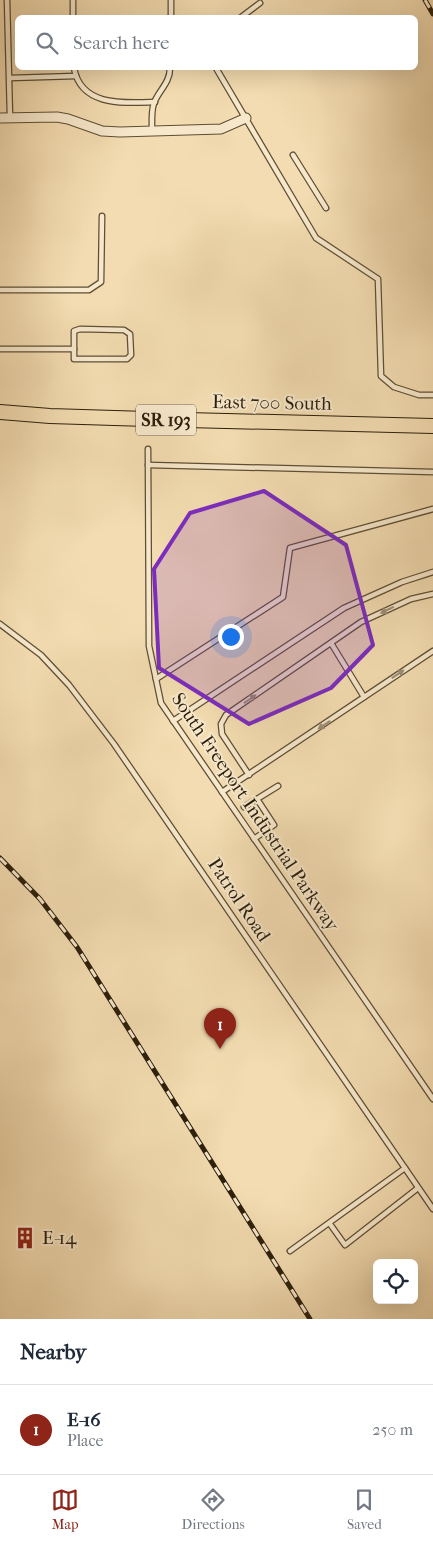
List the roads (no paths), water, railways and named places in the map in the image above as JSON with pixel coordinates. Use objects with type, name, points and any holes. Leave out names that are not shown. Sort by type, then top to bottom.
[{"type":"main road","name":"East 700 South","points":[[0,412],[50,416],[433,426]]},
{"type":"street","points":[[0,118],[57,117],[102,131],[152,131],[221,129],[246,118]]},
{"type":"lane","points":[[7,0],[10,117]]},
{"type":"lane","points":[[73,0],[73,15]]},
{"type":"lane","points":[[171,0],[171,15]]},
{"type":"lane","points":[[244,15],[260,3]]},
{"type":"lane","points":[[74,70],[84,89],[98,98],[115,102],[155,102]]},
{"type":"lane","points":[[152,131],[152,114],[155,102],[168,80],[170,70]]},
{"type":"lane","points":[[217,70],[316,238],[378,280],[381,376],[394,387],[419,395],[433,395]]},
{"type":"lane","points":[[10,78],[76,76]]},
{"type":"lane","points":[[293,154],[326,208]]},
{"type":"lane","points":[[0,290],[89,290],[100,282],[102,216]]},
{"type":"lane","points":[[80,328],[124,330],[130,334],[131,355],[127,359],[74,359],[74,348],[74,331],[80,328]]},
{"type":"lane","points":[[0,348],[74,348]]},
{"type":"lane","name":"South Freeport Industrial Parkway","points":[[148,449],[149,646],[161,703],[433,1099]]},
{"type":"lane","points":[[148,465],[433,472]]},
{"type":"lane","points":[[156,679],[283,597],[290,548],[433,509]]},
{"type":"lane","points":[[173,721],[344,608],[402,582],[433,572]]},
{"type":"lane","points":[[249,775],[222,734],[221,724],[226,715],[361,622],[412,599],[433,594]]},
{"type":"lane","name":"Patrol Road","points":[[0,624],[41,655],[69,685],[108,737],[433,1209]]},
{"type":"lane","points":[[331,643],[364,697]]},
{"type":"lane","points":[[222,792],[433,651]]},
{"type":"lane","points":[[244,808],[278,786]]},
{"type":"lane","points":[[254,839],[274,825],[257,799]]},
{"type":"lane","points":[[290,1252],[405,1168]]},
{"type":"lane","points":[[330,1224],[345,1245],[418,1188]]},
{"type":"railway","points":[[425,0],[433,14]]},
{"type":"railway","points":[[0,858],[40,899],[77,947],[310,1319]]},
{"type":"place","name":"E-16","points":[[220,1049]]},
{"type":"place","name":"E-14","points":[[25,1238]]}]
